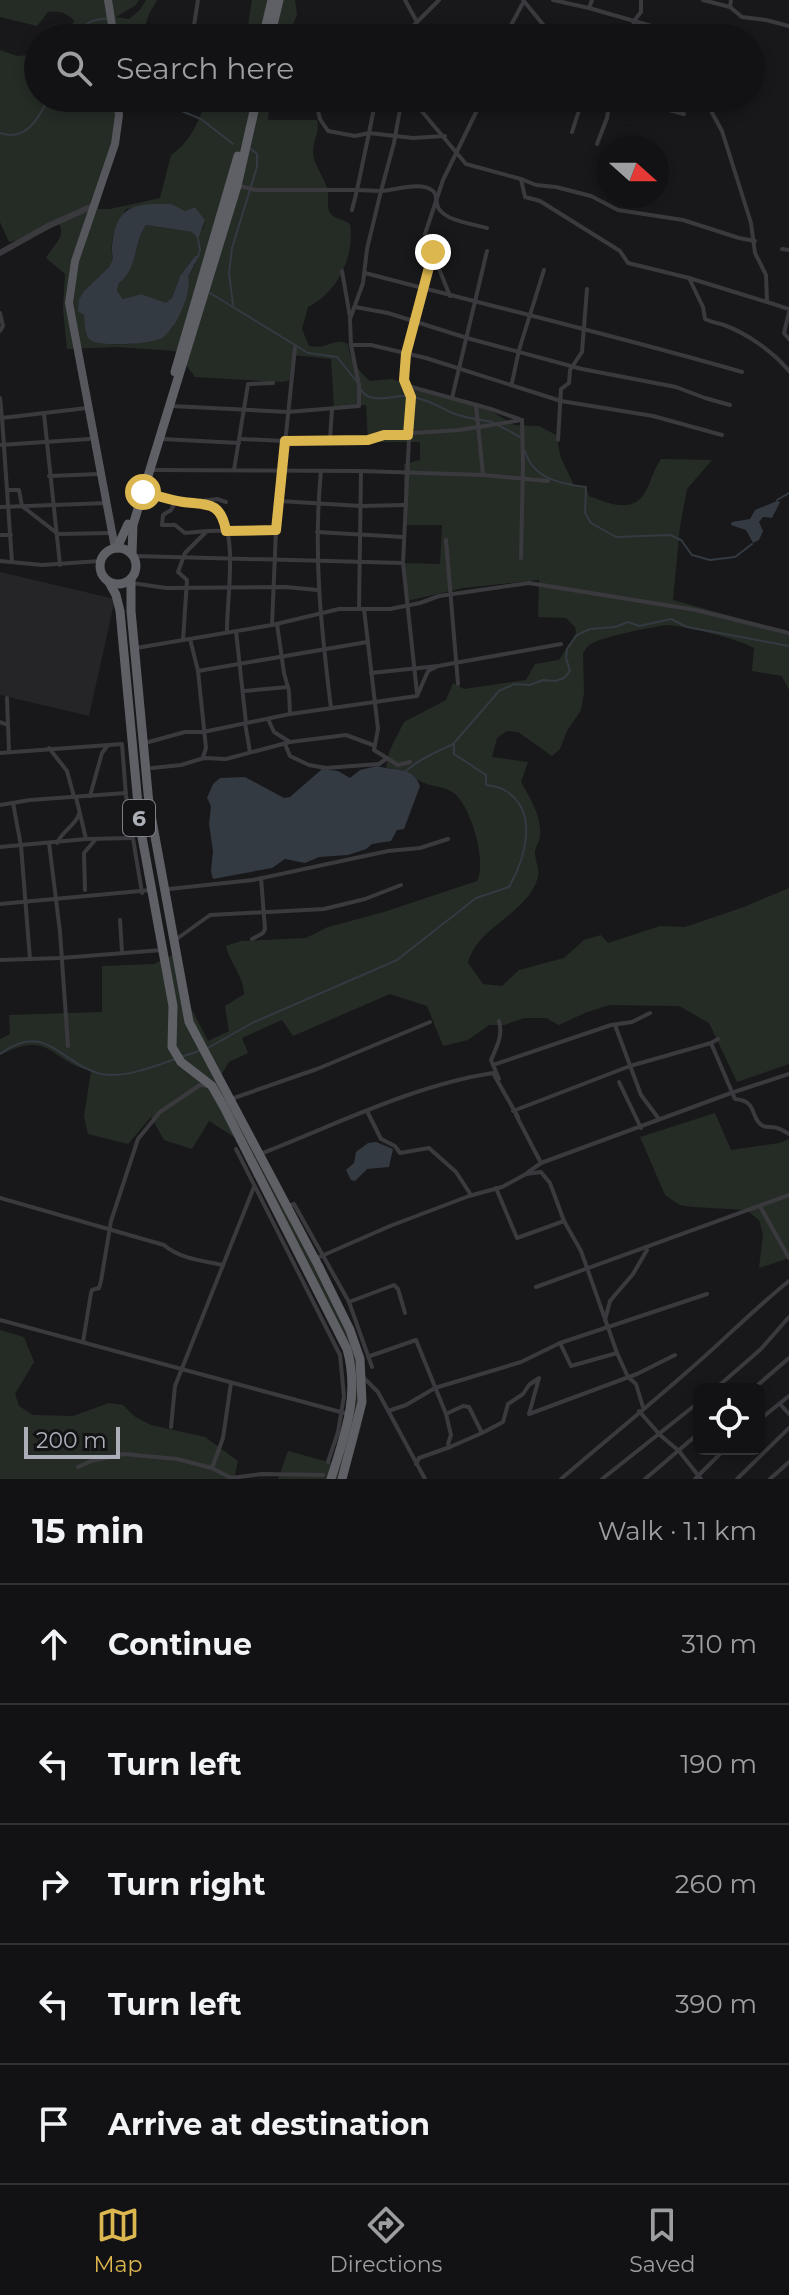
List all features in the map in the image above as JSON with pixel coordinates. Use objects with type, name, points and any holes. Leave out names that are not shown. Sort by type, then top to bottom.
[{"type":"highway","points":[[266,24],[272,0]]},
{"type":"highway","points":[[273,24],[279,0]]},
{"type":"highway","name":"6","points":[[250,112],[134,507],[116,548],[107,551],[100,561],[102,575],[116,595],[120,611],[146,891],[173,1006],[171,1039],[178,1058],[212,1086],[258,1184],[347,1349],[354,1379],[327,1477]]},
{"type":"highway","name":"6","points":[[251,112],[237,186],[133,525],[133,555],[137,567],[131,581],[135,648],[143,744],[159,868],[189,1022],[319,1258],[360,1359],[363,1377],[359,1420],[342,1479]]},
{"type":"highway","points":[[116,548],[133,555]]},
{"type":"highway","points":[[109,582],[121,584],[131,581]]},
{"type":"main road","points":[[108,0],[110,24]]},
{"type":"main road","points":[[116,548],[72,326],[70,293],[75,261],[112,157],[118,130],[117,112]]},
{"type":"street","points":[[194,24],[198,0]]},
{"type":"street","points":[[405,0],[418,22],[439,0]]},
{"type":"street","points":[[511,24],[523,0],[545,24]]},
{"type":"street","points":[[553,0],[644,24]]},
{"type":"street","points":[[589,8],[592,0]]},
{"type":"street","points":[[634,24],[641,12],[641,0]]},
{"type":"street","points":[[706,0],[730,7],[742,17],[789,26]]},
{"type":"street","points":[[730,7],[731,0]]},
{"type":"street","points":[[318,112],[328,131],[355,136],[369,133],[413,138],[445,136]]},
{"type":"street","points":[[352,210],[373,112]]},
{"type":"street","points":[[350,319],[364,273],[400,112]]},
{"type":"street","points":[[423,112],[466,164],[536,185],[591,196],[618,210],[670,217],[755,241]]},
{"type":"street","points":[[450,296],[425,234],[443,180],[476,112]]},
{"type":"street","points":[[572,132],[578,112]]},
{"type":"street","points":[[600,136],[608,112]]},
{"type":"street","points":[[676,112],[684,114]]},
{"type":"street","points":[[712,112],[722,131],[755,241],[755,253],[766,275],[767,302]]},
{"type":"street","points":[[521,179],[525,197],[540,201],[620,251],[628,263],[689,278],[789,311],[784,333],[789,339]]},
{"type":"street","points":[[237,186],[256,190],[381,191],[421,187],[433,191],[435,204],[442,214],[487,228]]},
{"type":"street","points":[[0,253],[48,226],[95,205]]},
{"type":"street","points":[[782,249],[789,250]]},
{"type":"street","points":[[452,398],[487,251]]},
{"type":"street","points":[[417,696],[403,563],[411,397],[404,380],[406,354],[433,252]]},
{"type":"street","points":[[512,384],[528,317],[544,270]]},
{"type":"street","points":[[171,406],[288,412],[359,406],[359,385],[342,271]]},
{"type":"street","points":[[364,273],[742,372]]},
{"type":"street","points":[[689,278],[703,307],[705,319],[727,326],[765,349],[789,371]]},
{"type":"street","points":[[558,440],[561,389],[569,383],[573,365],[582,352],[587,289]]},
{"type":"street","points":[[355,307],[573,365],[676,387],[730,405]]},
{"type":"street","points":[[0,313],[3,326],[0,331]]},
{"type":"street","points":[[351,345],[371,345],[460,368],[561,401],[653,416],[722,435]]},
{"type":"street","points":[[290,714],[283,657],[274,624],[272,587],[295,348]]},
{"type":"street","points":[[234,470],[249,383],[273,383]]},
{"type":"street","points":[[408,386],[522,420]]},
{"type":"street","points":[[0,398],[12,562]]},
{"type":"street","points":[[476,405],[483,475]]},
{"type":"street","points":[[2,418],[88,407]]},
{"type":"street","points":[[330,439],[332,409]]},
{"type":"street","points":[[44,414],[60,565]]},
{"type":"street","points":[[161,439],[368,440],[384,435],[408,435],[522,420]]},
{"type":"street","points":[[521,558],[522,420]]},
{"type":"street","points":[[2,445],[89,439]]},
{"type":"street","points":[[152,470],[361,471],[483,475],[548,481]]},
{"type":"street","points":[[321,471],[317,590],[331,708]]},
{"type":"street","points":[[361,471],[361,609],[378,729],[373,745],[375,752],[398,765],[410,762]]},
{"type":"street","points":[[49,476],[100,474]]},
{"type":"street","points":[[9,491],[19,490],[22,506],[58,534],[111,533]]},
{"type":"street","points":[[143,492],[176,501],[206,502],[217,499],[226,502]]},
{"type":"street","points":[[176,501],[171,510],[163,515],[162,525],[175,525],[185,533],[276,530]]},
{"type":"street","points":[[279,501],[404,505]]},
{"type":"street","points":[[206,502],[216,509],[226,531],[229,560],[227,632]]},
{"type":"street","points":[[0,507],[107,503]]},
{"type":"street","points":[[202,759],[205,752],[198,671],[187,639],[187,580],[178,572],[183,556],[207,531]]},
{"type":"street","points":[[317,532],[403,537]]},
{"type":"street","points":[[0,535],[11,535]]},
{"type":"street","points":[[446,540],[458,684]]},
{"type":"street","points":[[133,555],[403,563]]},
{"type":"street","points":[[0,561],[60,565],[100,561]]},
{"type":"street","points":[[131,581],[166,588],[272,587],[317,590]]},
{"type":"street","points":[[135,648],[274,624],[320,612],[407,605],[449,594],[529,583],[696,610],[789,633]]},
{"type":"street","points":[[236,631],[250,752]]},
{"type":"street","points":[[198,671],[367,642]]},
{"type":"street","points":[[371,673],[438,666],[561,644]]},
{"type":"street","points":[[417,696],[428,671],[438,666]]},
{"type":"street","points":[[244,691],[288,687]]},
{"type":"street","points":[[143,744],[185,732],[203,732],[290,714],[417,696]]},
{"type":"street","points":[[7,698],[9,751]]},
{"type":"street","points":[[268,719],[274,732],[288,743],[290,756],[309,765],[333,768],[373,765],[386,759]]},
{"type":"street","points":[[0,722],[8,725]]},
{"type":"street","points":[[152,768],[202,759],[226,759],[288,743],[349,735],[373,745]]},
{"type":"street","points":[[0,753],[110,743],[123,746],[133,838],[146,891],[0,904]]},
{"type":"street","points":[[90,796],[102,753],[110,743]]},
{"type":"street","points":[[49,748],[67,771],[86,839]]},
{"type":"street","points":[[0,805],[126,793]]},
{"type":"street","points":[[13,803],[21,846],[30,960]]},
{"type":"street","points":[[57,843],[66,828],[76,822],[80,812]]},
{"type":"street","points":[[0,847],[133,838]]},
{"type":"street","points":[[85,890],[84,853],[96,839]]},
{"type":"street","points":[[169,889],[261,878],[388,851],[420,848],[448,839]]},
{"type":"street","points":[[49,843],[68,1046]]},
{"type":"street","points":[[252,939],[265,930],[261,878]]},
{"type":"street","points":[[178,938],[210,915],[324,909],[365,899],[401,885]]},
{"type":"street","points":[[120,920],[122,952]]},
{"type":"street","points":[[0,960],[162,950]]},
{"type":"street","points":[[493,1065],[632,1022],[650,1013]]},
{"type":"street","points":[[499,1021],[502,1031],[500,1041],[491,1060],[513,1111],[541,1163]]},
{"type":"street","points":[[231,1099],[317,1069],[430,1022]]},
{"type":"street","points":[[615,1025],[641,1095],[659,1119]]},
{"type":"street","points":[[513,1111],[630,1066],[718,1039]]},
{"type":"street","points":[[711,1043],[735,1099],[744,1100],[753,1107],[759,1122],[765,1127],[779,1128],[789,1134]]},
{"type":"street","points":[[260,1154],[457,1079],[493,1073],[518,1117]]},
{"type":"street","points":[[372,1367],[349,1302],[319,1258],[390,1226],[496,1188],[541,1163],[789,1074]]},
{"type":"street","points":[[619,1082],[641,1128]]},
{"type":"street","points":[[83,1342],[91,1293],[99,1288],[104,1271],[109,1229],[125,1173],[145,1129],[160,1112],[200,1085],[212,1086]]},
{"type":"street","points":[[367,1111],[381,1139],[395,1146],[400,1153],[429,1148],[456,1172],[471,1195]]},
{"type":"street","points":[[171,1427],[175,1386],[258,1184],[236,1149]]},
{"type":"street","points":[[526,1174],[541,1172],[550,1183],[564,1221],[581,1251],[617,1353],[628,1377],[636,1384],[641,1409],[660,1435],[679,1451],[698,1478],[719,1455]]},
{"type":"street","points":[[496,1188],[517,1238],[564,1221]]},
{"type":"street","points":[[536,1287],[789,1195]]},
{"type":"street","points":[[0,1198],[223,1265]]},
{"type":"street","points":[[761,1207],[789,1258]]},
{"type":"street","points":[[605,1320],[610,1301],[633,1274],[648,1248]]},
{"type":"street","points":[[561,1479],[789,1281]]},
{"type":"street","points":[[349,1302],[394,1285],[405,1313]]},
{"type":"street","points":[[388,1411],[406,1405],[435,1388],[521,1362],[560,1343],[707,1294]]},
{"type":"street","points":[[722,1383],[761,1349],[789,1317]]},
{"type":"street","points":[[0,1320],[346,1414],[328,1462]]},
{"type":"street","points":[[360,1359],[416,1340],[446,1414],[451,1435],[450,1447]]},
{"type":"street","points":[[560,1343],[571,1366],[617,1353]]},
{"type":"street","points":[[416,1464],[419,1458],[503,1422],[508,1404],[539,1378],[529,1414],[628,1377],[675,1355]]},
{"type":"street","points":[[760,1383],[789,1358]]},
{"type":"street","points":[[363,1377],[378,1392],[425,1479]]},
{"type":"street","points":[[212,1468],[223,1438],[231,1383]]},
{"type":"street","points":[[765,1415],[789,1396]]},
{"type":"street","points":[[780,1403],[789,1414]]},
{"type":"street","points":[[446,1414],[463,1406],[469,1407],[482,1433]]},
{"type":"street","points":[[602,1479],[693,1407]]},
{"type":"street","points":[[737,1479],[789,1428]]},
{"type":"street","points":[[645,1479],[693,1438]]},
{"type":"street","points":[[78,1467],[124,1454],[154,1455],[212,1468],[231,1478],[262,1474],[327,1477]]},
{"type":"street","points":[[770,1479],[789,1462]]},
{"type":"shaded area","points":[[0,0],[139,0],[116,17],[129,19],[146,0],[157,0],[146,24],[72,24],[74,21],[69,16],[59,12],[48,12],[39,24],[0,17]]},
{"type":"shaded area","points":[[252,0],[295,0],[297,14],[293,24],[248,24]]},
{"type":"shaded area","points":[[0,50],[24,55],[24,112],[122,112],[98,209],[160,198],[171,155],[191,135],[202,112],[269,112],[268,120],[317,120],[314,156],[328,192],[329,211],[350,224],[351,236],[347,260],[336,283],[308,307],[302,329],[309,346],[343,342],[348,344],[355,364],[370,381],[392,379],[486,408],[514,425],[539,426],[556,435],[561,458],[574,485],[586,488],[589,496],[605,502],[629,505],[636,502],[647,489],[661,459],[712,460],[687,489],[673,600],[789,632],[789,690],[782,676],[752,671],[754,648],[713,634],[669,625],[596,641],[583,654],[581,710],[560,749],[552,756],[518,732],[507,731],[497,738],[492,757],[528,762],[521,782],[539,821],[540,837],[535,853],[538,877],[524,901],[481,940],[468,963],[483,984],[502,986],[519,970],[564,958],[584,940],[601,935],[608,943],[660,926],[685,927],[789,888],[789,1064],[737,1082],[709,1023],[679,1006],[610,1005],[559,1025],[546,1018],[524,1018],[504,1025],[489,1025],[468,1040],[443,1046],[427,1006],[390,994],[293,1036],[282,1020],[242,1038],[248,1053],[229,1062],[221,1075],[352,1325],[360,1347],[366,1385],[365,1403],[346,1479],[278,1479],[288,1451],[332,1463],[350,1392],[345,1355],[237,1139],[209,1121],[192,1149],[164,1140],[151,1117],[128,1144],[88,1134],[84,1116],[91,1071],[40,1046],[30,1045],[0,1055],[0,1039],[10,1034],[9,1015],[102,1012],[102,966],[154,964],[177,953],[187,1000],[208,1041],[229,1031],[225,1006],[244,994],[242,981],[226,946],[241,941],[306,938],[328,927],[477,881],[480,873],[479,850],[472,823],[461,801],[447,789],[386,768],[389,752],[404,722],[446,700],[453,683],[464,689],[526,680],[535,664],[559,660],[576,633],[575,627],[566,618],[538,617],[539,580],[463,588],[407,601],[405,563],[440,564],[442,525],[404,525],[404,464],[420,460],[420,442],[368,442],[366,405],[334,406],[331,359],[293,355],[293,380],[281,382],[195,377],[175,351],[118,347],[67,349],[63,309],[65,274],[46,258],[60,237],[59,224],[34,237],[9,242],[0,222]],"holes":[[[162,204],[186,211],[195,207],[205,220],[203,229],[192,232],[146,225],[129,271],[119,283],[117,291],[123,299],[141,294],[166,304],[172,298],[180,276],[195,256],[196,263],[188,277],[172,329],[140,342],[118,345],[86,335],[84,291],[109,267],[113,259],[114,233],[126,209]]]},
{"type":"shaded area","points":[[171,204],[185,211],[195,207],[205,220],[198,239],[192,232],[146,225],[129,271],[119,283],[117,291],[123,299],[141,294],[166,303],[172,298],[180,276],[195,256],[199,256],[188,277],[188,292],[177,319],[162,338],[156,340],[113,344],[94,342],[85,331],[84,315],[78,311],[79,300],[113,259],[112,243],[117,223],[122,215],[135,207]]},
{"type":"shaded area","points":[[780,502],[772,518],[763,517],[759,522],[763,531],[759,540],[753,543],[746,530],[731,525],[732,522],[750,519],[755,510]]},
{"type":"shaded area","points":[[0,572],[115,599],[89,716],[0,695]]},
{"type":"shaded area","points":[[377,766],[408,772],[420,786],[404,829],[397,830],[391,841],[372,844],[348,855],[319,857],[305,863],[285,859],[272,868],[213,879],[209,824],[211,806],[207,798],[213,784],[220,778],[245,777],[284,798],[290,797],[322,769],[338,771],[350,778],[360,770]]},
{"type":"shaded area","points":[[715,1113],[731,1150],[789,1139],[789,1258],[759,1268],[763,1234],[759,1220],[746,1210],[680,1205],[665,1195],[640,1137]]},
{"type":"shaded area","points":[[376,1142],[393,1149],[389,1167],[367,1169],[355,1181],[351,1180],[346,1170],[354,1163],[356,1152],[368,1143]]},
{"type":"shaded area","points":[[0,1330],[24,1337],[34,1362],[15,1394],[19,1406],[33,1415],[73,1416],[109,1403],[123,1405],[134,1416],[151,1425],[205,1437],[238,1461],[234,1479],[0,1479]]},
{"type":"waterway","points":[[87,24],[106,19]]},
{"type":"waterway","points":[[0,133],[9,135],[24,131],[41,112]]},
{"type":"waterway","points":[[184,112],[201,119],[233,144]]},
{"type":"waterway","points":[[233,305],[229,273],[232,248],[257,167],[257,154],[251,149]]},
{"type":"waterway","points":[[198,239],[198,257]]},
{"type":"waterway","points":[[210,293],[308,353],[337,357],[357,382]]},
{"type":"waterway","points":[[360,388],[369,397],[414,397],[455,414],[492,422]]},
{"type":"waterway","points":[[498,425],[520,437]]},
{"type":"waterway","points":[[525,451],[541,474],[558,482],[586,487],[585,513],[591,523],[616,537],[670,535],[681,540],[692,555],[710,560],[735,557],[752,544]]},
{"type":"waterway","points":[[777,500],[789,493]]},
{"type":"waterway","points":[[208,1048],[252,1023],[397,960],[476,898],[509,887],[524,849],[526,822],[522,810],[515,799],[502,789],[486,785],[486,775],[454,754],[454,743],[499,691],[514,684],[530,685],[564,678],[570,671],[567,649],[577,635],[590,629],[615,627],[628,622],[639,626],[671,619],[687,627],[789,646]]},
{"type":"waterway","points":[[406,771],[422,759],[453,744]]},
{"type":"waterway","points":[[0,1054],[29,1041],[41,1042],[86,1069],[109,1075],[139,1071],[175,1059]]},
{"type":"waterway","points":[[181,1057],[202,1050]]},
{"type":"route","points":[[143,492],[187,503],[206,502],[222,517],[226,531],[276,530],[285,441],[368,440],[384,435],[408,435],[411,397],[404,380],[406,354],[433,252]]}]
